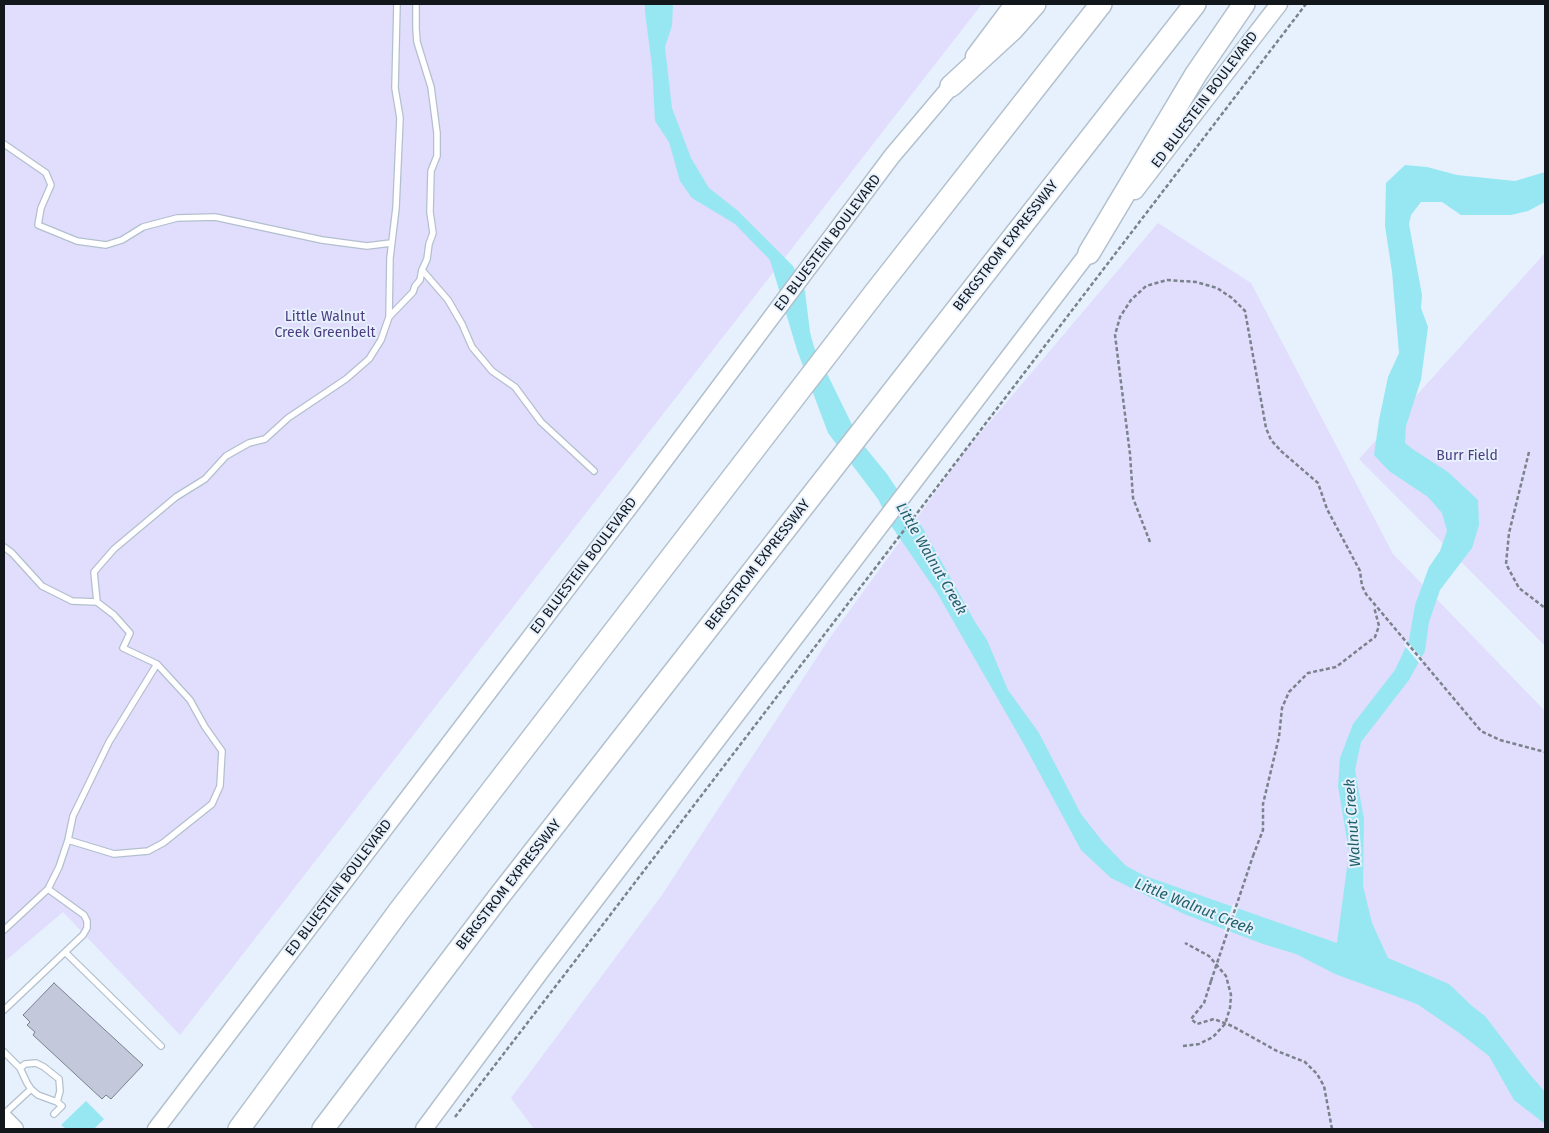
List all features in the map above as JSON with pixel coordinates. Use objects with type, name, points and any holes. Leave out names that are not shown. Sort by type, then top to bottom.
[{"type":"highway","points":[[951,86],[1012,30],[1035,4]]},
{"type":"highway","points":[[239,1129],[399,911],[876,291],[1101,4]]},
{"type":"highway","name":"BERGSTROM EXPRESSWAY","points":[[323,1129],[498,899],[1195,4]]},
{"type":"highway","points":[[1089,252],[1196,74],[1244,4]]},
{"type":"main road","name":"ED BLUESTEIN BOULEVARD","points":[[156,1129],[638,496],[892,156],[951,86],[1013,4]]},
{"type":"main road","name":"ED BLUESTEIN BOULEVARD","points":[[424,1129],[541,971],[1279,4]]},
{"type":"main road","points":[[4,1118],[16,1129]]},
{"type":"lane","points":[[97,602],[94,572],[114,549],[176,497],[205,479],[226,456],[249,443],[265,439],[288,418],[346,380],[369,359],[381,340],[389,317],[392,243],[396,208],[400,118],[395,88],[397,4]]},
{"type":"lane","points":[[389,317],[413,292],[420,280],[422,270],[428,259],[429,244],[433,232],[430,212],[431,171],[437,156],[437,133],[431,87],[417,42],[416,4]]},
{"type":"lane","points":[[4,144],[46,173],[51,185],[38,225],[77,241],[106,245],[122,240],[143,227],[177,218],[215,216],[322,240],[367,246],[392,243]]},
{"type":"lane","points":[[422,270],[448,300],[462,324],[472,347],[492,371],[514,388],[541,422],[594,471]]},
{"type":"lane","points":[[4,547],[12,553],[42,586],[72,601],[97,602],[114,615],[130,633],[123,648],[157,664],[190,700],[222,751],[220,786],[212,804],[163,843],[148,851],[114,854],[68,840]]},
{"type":"lane","points":[[4,930],[48,889],[59,867],[68,840],[72,816],[109,742],[157,664]]},
{"type":"lane","points":[[4,1010],[83,935],[87,928],[88,921],[84,915],[48,889]]},
{"type":"lane","points":[[65,952],[161,1046]]},
{"type":"lane","points":[[4,1052],[20,1068],[31,1089],[38,1095],[57,1102],[62,1106],[54,1114]]},
{"type":"lane","points":[[20,1068],[25,1064],[36,1063],[59,1079],[60,1091],[57,1102]]},
{"type":"lane","points":[[4,1114],[31,1089]]},
{"type":"path","points":[[451,1122],[1306,4]]},
{"type":"path","points":[[1150,542],[1133,498],[1130,454],[1115,335],[1120,317],[1131,300],[1146,286],[1167,280],[1196,282],[1217,288],[1232,298],[1245,312],[1266,428],[1271,440],[1280,451],[1318,482],[1327,509],[1360,571],[1362,586],[1374,605],[1481,730],[1500,740],[1545,752]]},
{"type":"path","points":[[1529,452],[1509,533],[1506,564],[1519,588],[1545,608]]},
{"type":"path","points":[[1332,1129],[1324,1086],[1317,1074],[1306,1062],[1277,1051],[1214,1019],[1197,1024],[1191,1019],[1204,1003],[1263,830],[1263,804],[1279,737],[1282,708],[1288,692],[1308,673],[1336,667],[1375,638],[1379,626],[1374,605]]},
{"type":"path","points":[[1183,1046],[1199,1044],[1213,1037],[1226,1024],[1231,995],[1226,976],[1209,956],[1185,943]]},
{"type":"green space","name":"Little Walnut Creek Greenbelt","points":[[4,4],[982,4],[180,1035],[63,912],[4,962]]},
{"type":"green space","points":[[1158,223],[1251,283],[1393,554],[1545,711],[1545,1129],[534,1129],[511,1098],[662,895],[829,639],[967,449]]},
{"type":"green space","name":"Burr Field","points":[[1545,253],[1545,646],[1359,459]]},
{"type":"water","points":[[645,4],[673,4],[672,26],[665,47],[672,108],[691,158],[709,188],[737,210],[793,266],[805,291],[810,332],[814,347],[860,441],[887,474],[924,530],[987,640],[1008,690],[1039,733],[1081,814],[1103,842],[1126,866],[1145,876],[1337,943],[1349,852],[1338,786],[1340,758],[1353,724],[1395,670],[1409,640],[1415,605],[1429,567],[1440,551],[1447,531],[1442,513],[1428,497],[1389,471],[1374,455],[1388,377],[1399,353],[1392,272],[1385,226],[1386,183],[1405,165],[1427,167],[1457,175],[1515,181],[1545,172],[1545,202],[1528,211],[1511,215],[1461,215],[1442,202],[1421,202],[1411,215],[1409,224],[1422,295],[1421,308],[1428,327],[1421,380],[1406,426],[1405,443],[1448,472],[1478,500],[1479,525],[1472,548],[1440,590],[1429,622],[1425,651],[1409,680],[1361,742],[1355,770],[1364,819],[1363,886],[1372,923],[1388,958],[1449,984],[1485,1016],[1545,1092],[1545,1124],[1514,1100],[1489,1056],[1417,1004],[1335,974],[1296,954],[1263,944],[1184,914],[1111,878],[1081,850],[1026,748],[936,591],[892,527],[878,499],[828,433],[797,350],[770,260],[735,224],[692,198],[680,181],[669,142],[655,121],[652,66]]},
{"type":"water","points":[[86,1101],[104,1119],[94,1129],[66,1129],[61,1125]]},
{"type":"pier","points":[[1406,640],[1423,659],[1420,664],[1404,645]]},
{"type":"pier","points":[[1233,904],[1239,906],[1229,934],[1224,932]]},
{"type":"building","points":[[54,983],[143,1065],[111,1099],[106,1095],[102,1099],[33,1035],[35,1032],[27,1025],[30,1022],[23,1015]]},
{"type":"water label","name":"Little Walnut Creek","points":[[931,559]]},
{"type":"water label","name":"Walnut Creek","points":[[1353,823]]},
{"type":"water label","name":"Little Walnut Creek","points":[[1194,907]]}]
